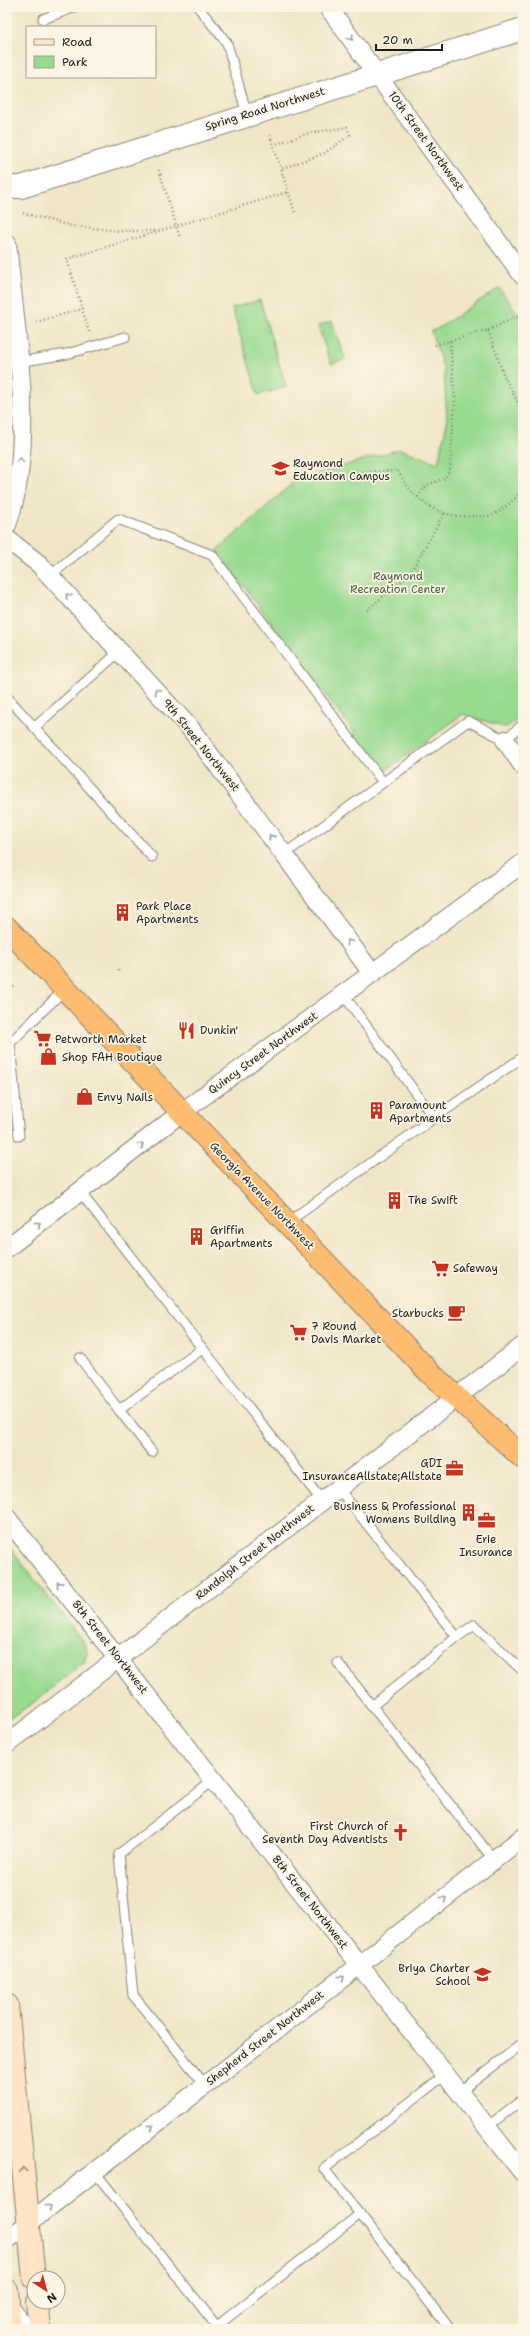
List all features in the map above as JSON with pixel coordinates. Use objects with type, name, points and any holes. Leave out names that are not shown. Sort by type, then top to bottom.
[{"type":"highway","name":"Georgia Avenue Northwest","points":[[7,928],[429,1372],[523,1458]]},
{"type":"main road","points":[[7,2005],[33,2270]]},
{"type":"main road","points":[[38,2310],[40,2329]]},
{"type":"street","name":"10th Street Northwest","points":[[328,7],[523,276]]},
{"type":"street","name":"Spring Road Northwest","points":[[7,187],[21,186],[523,29]]},
{"type":"street","points":[[7,243],[23,433],[14,504],[7,525]]},
{"type":"street","name":"9th Street Northwest","points":[[7,539],[26,552],[50,576],[195,734],[283,855],[372,973]]},
{"type":"street","points":[[505,740],[523,766]]},
{"type":"street","name":"Quincy Street Northwest","points":[[7,1248],[182,1112],[523,863]]},
{"type":"street","name":"Randolph Street Northwest","points":[[7,1744],[523,1346]]},
{"type":"street","name":"8th Street Northwest","points":[[7,1518],[119,1658],[523,2173]]},
{"type":"street","name":"Shepherd Street Northwest","points":[[7,2240],[359,1964],[523,1838]]},
{"type":"street","points":[[8,2309],[24,2329]]},
{"type":"lane","points":[[43,19],[75,7]]},
{"type":"lane","points":[[198,7],[227,42],[247,115]]},
{"type":"lane","points":[[18,362],[68,354],[125,337]]},
{"type":"lane","points":[[50,576],[118,518],[212,555],[382,781]]},
{"type":"lane","points":[[35,728],[120,651]]},
{"type":"lane","points":[[7,697],[152,857]]},
{"type":"lane","points":[[283,855],[382,781],[468,721],[505,740],[523,724]]},
{"type":"lane","points":[[19,1136],[10,1043],[66,989]]},
{"type":"lane","points":[[343,994],[434,1118]]},
{"type":"lane","points":[[288,1222],[434,1118],[523,1057]]},
{"type":"lane","points":[[80,1192],[322,1501]]},
{"type":"lane","points":[[119,1410],[202,1349]]},
{"type":"lane","points":[[80,1358],[152,1452]]},
{"type":"lane","points":[[338,1488],[457,1637]]},
{"type":"lane","points":[[372,1706],[474,1625],[523,1671]]},
{"type":"lane","points":[[338,1663],[494,1860]]},
{"type":"lane","points":[[205,2085],[133,1996],[119,1854],[214,1780]]},
{"type":"lane","points":[[460,2092],[523,2043]]},
{"type":"lane","points":[[446,2074],[324,2169],[450,2329]]},
{"type":"lane","points":[[487,2127],[523,2099]]},
{"type":"lane","points":[[94,2171],[218,2327],[360,2214]]},
{"type":"path","points":[[273,145],[309,133],[347,127],[350,135],[325,153],[281,169]]},
{"type":"path","points":[[270,135],[295,213]]},
{"type":"path","points":[[159,170],[180,238]]},
{"type":"path","points":[[93,346],[67,259],[288,192]]},
{"type":"path","points":[[23,213],[71,226],[121,231],[159,231]]},
{"type":"path","points":[[35,322],[82,309]]},
{"type":"path","points":[[435,345],[488,330],[521,315]]},
{"type":"path","points":[[488,330],[504,376],[523,412]]},
{"type":"path","points":[[418,497],[427,485],[445,478],[450,469],[455,400],[450,341]]},
{"type":"path","points":[[355,481],[361,472],[398,471],[407,488],[418,497],[444,514],[464,517],[492,515],[511,502],[523,490]]},
{"type":"path","points":[[367,610],[409,575],[444,514]]},
{"type":"path","points":[[7,992],[16,984]]},
{"type":"green space","name":"Raymond Recreation Center","points":[[499,288],[523,321],[523,714],[506,728],[463,714],[384,772],[217,551],[296,480],[400,449],[438,463],[447,423],[444,370],[431,331],[437,329]]},
{"type":"green space","points":[[260,300],[286,387],[258,395],[232,308]]},
{"type":"green space","points":[[332,321],[345,359],[331,364],[318,326]]},
{"type":"green space","points":[[7,1544],[84,1643],[88,1652],[84,1662],[29,1706],[7,1719]]},
{"type":"place","name":"Raymond Education Campus","points":[[280,469]]},
{"type":"place","name":"Park Place Apartments","points":[[123,912]]},
{"type":"place","name":"Dunkin'","points":[[187,1030]]},
{"type":"place","name":"Petworth Market","points":[[42,1039]]},
{"type":"place","name":"Shop FAH Boutique","points":[[49,1057]]},
{"type":"place","name":"Envy Nails","points":[[84,1097]]},
{"type":"place","name":"Paramount Apartments","points":[[376,1111]]},
{"type":"place","name":"The Swift","points":[[395,1200]]},
{"type":"place","name":"Griffin Apartments","points":[[197,1236]]},
{"type":"place","name":"Safeway","points":[[440,1268]]},
{"type":"place","name":"Starbucks","points":[[457,1313]]},
{"type":"place","name":"7 Round Davis Market","points":[[298,1332]]},
{"type":"place","name":"GDI InsuranceAllstate;Allstate","points":[[455,1469]]},
{"type":"place","name":"Business & Professional Womens Building","points":[[469,1512]]},
{"type":"place","name":"Erie Insurance","points":[[486,1521]]},
{"type":"place","name":"First Church of Seventh Day Adventists","points":[[401,1832]]},
{"type":"place","name":"Briya Charter School","points":[[483,1974]]}]
